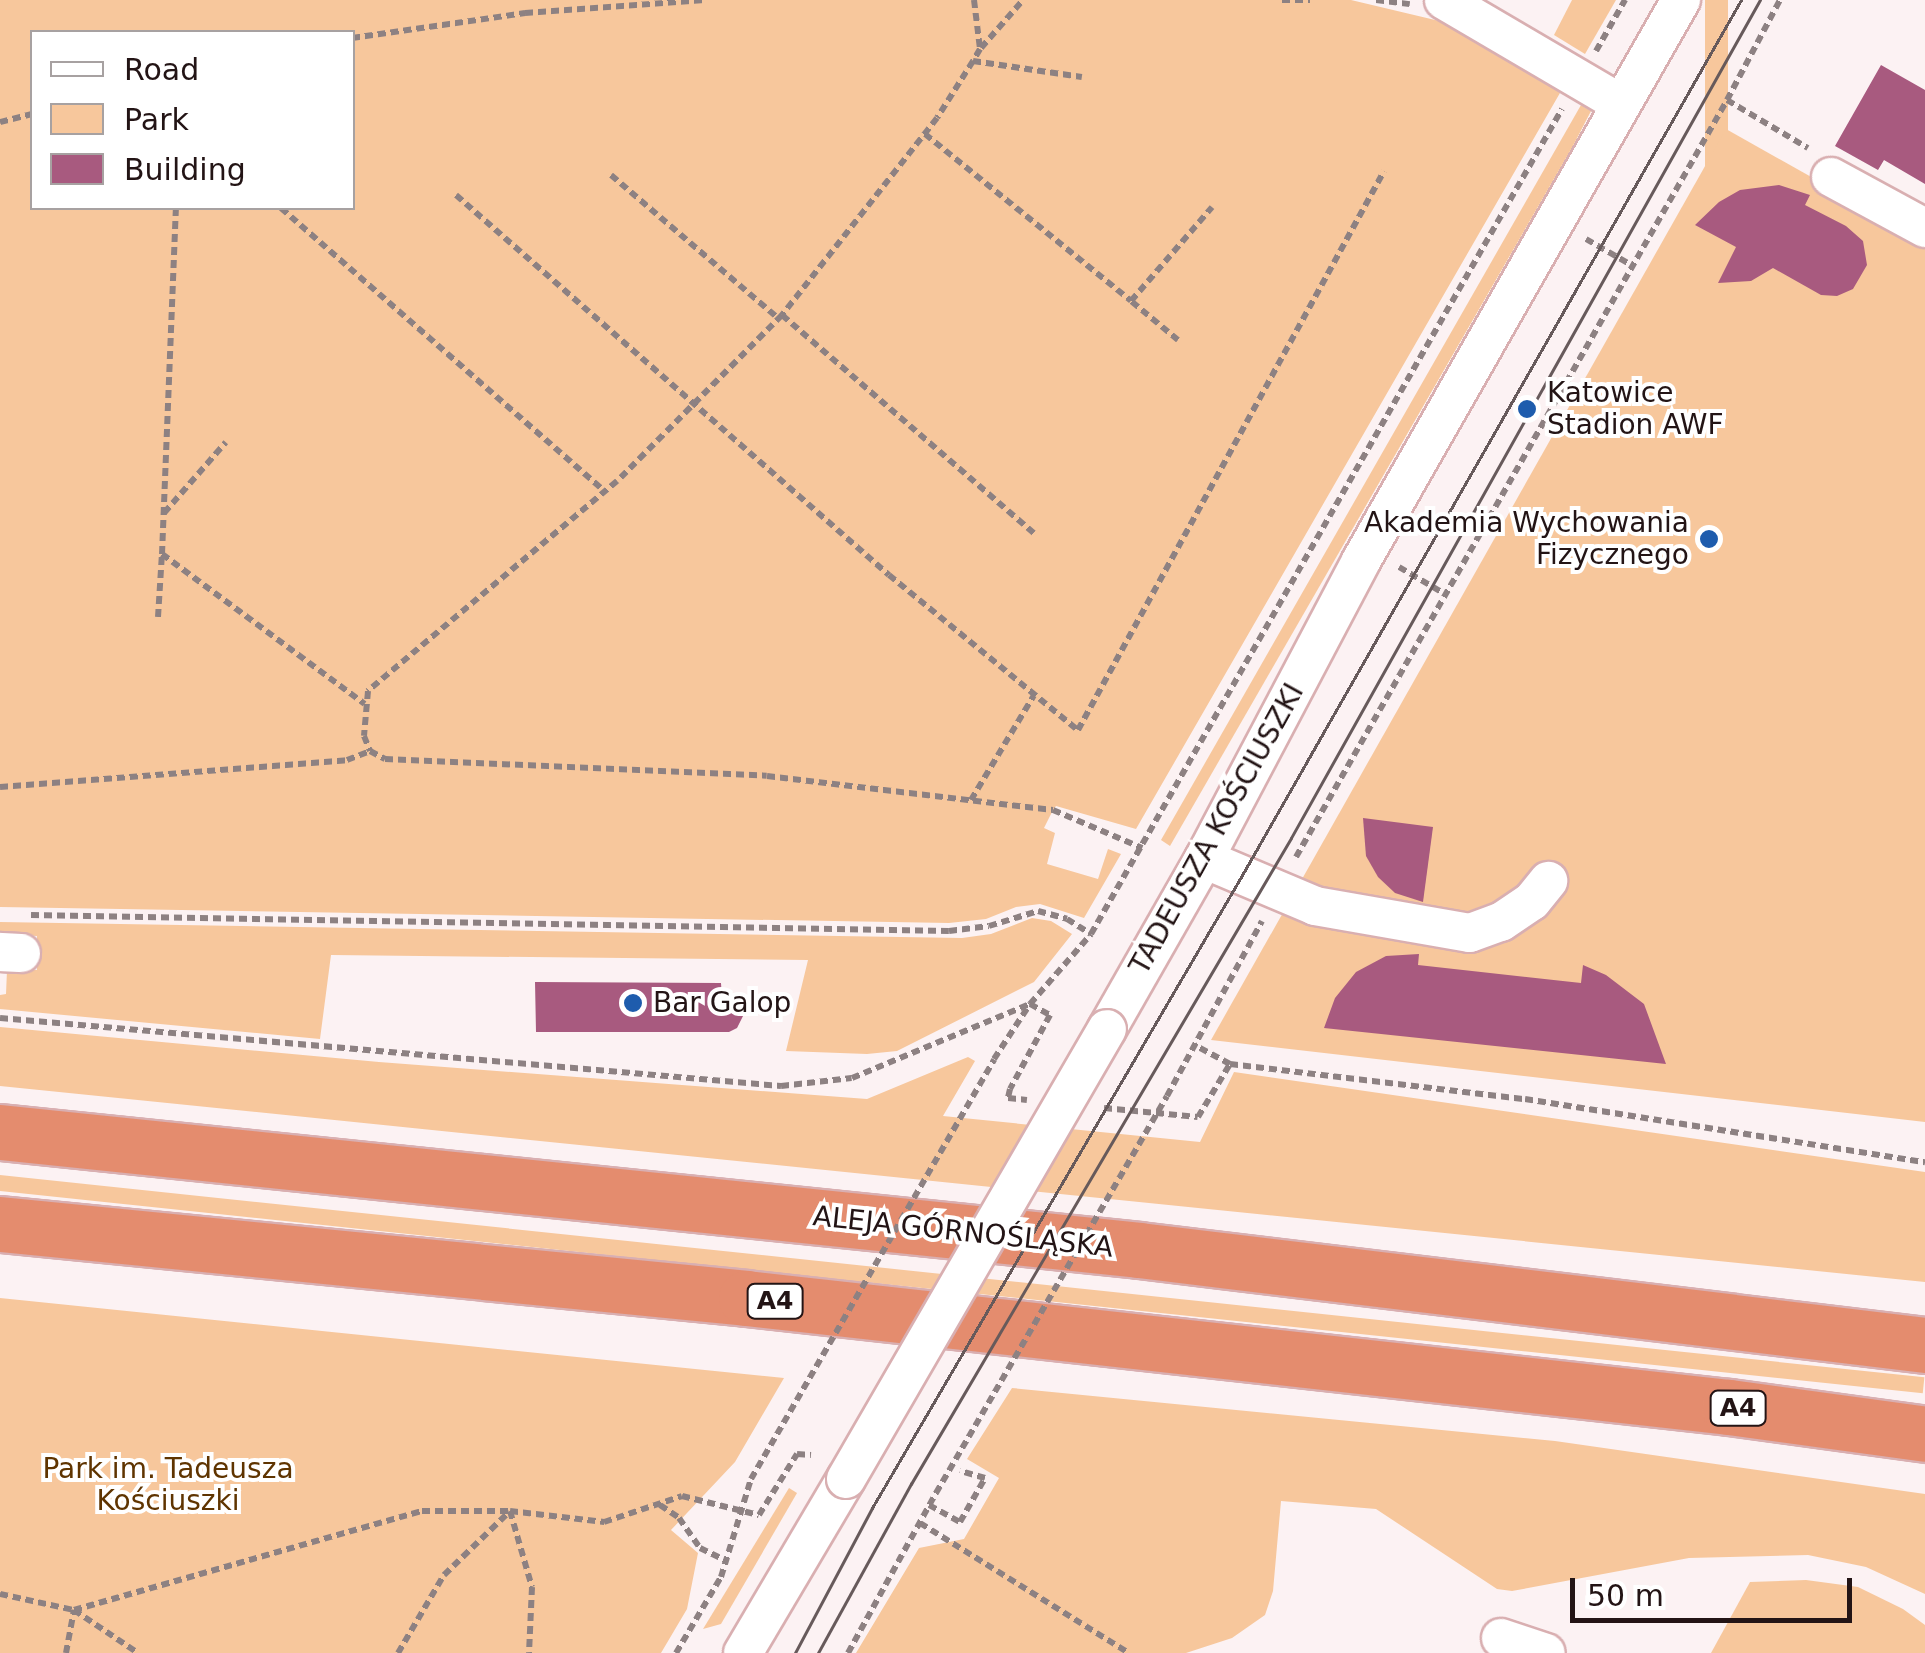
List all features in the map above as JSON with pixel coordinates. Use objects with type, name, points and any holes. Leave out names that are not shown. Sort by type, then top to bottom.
[{"type":"highway","name":"ALEJA GÓRNOŚLĄSKA","points":[[0,1132],[1139,1250],[1925,1346]]},
{"type":"highway","name":"A4","points":[[0,1224],[746,1298],[1728,1407],[1925,1434]]},
{"type":"street","points":[[1444,0],[1621,104]]},
{"type":"street","name":"TADEUSZA KOŚCIUSZKI","points":[[744,1653],[1204,859],[1361,561],[1681,0]]},
{"type":"street","points":[[1821,163],[1925,228]]},
{"type":"street","points":[[1204,859],[1276,893],[1365,917],[1470,933],[1500,922],[1532,901],[1548,881]]},
{"type":"street","points":[[1500,1638],[1546,1653]]},
{"type":"path","points":[[355,38],[525,13],[705,0]]},
{"type":"path","points":[[974,0],[980,49]]},
{"type":"path","points":[[370,752],[364,736],[368,691],[604,491],[780,317],[925,134],[980,49],[1023,0]]},
{"type":"path","points":[[1282,0],[1310,0]]},
{"type":"path","points":[[676,1653],[720,1576],[738,1509],[751,1479],[994,1059],[1030,1004],[1091,934],[1142,848],[1625,0]]},
{"type":"path","points":[[848,1653],[929,1505],[1196,1045],[1276,893],[1780,0]]},
{"type":"path","points":[[973,61],[1082,77]]},
{"type":"path","points":[[1727,100],[1821,163]]},
{"type":"path","points":[[0,122],[30,114]]},
{"type":"path","points":[[925,134],[1178,340]]},
{"type":"path","points":[[456,194],[694,405],[1078,730],[1384,171]]},
{"type":"path","points":[[611,175],[1034,532]]},
{"type":"path","points":[[1131,301],[1212,206]]},
{"type":"path","points":[[158,617],[176,210]]},
{"type":"path","points":[[283,210],[604,491]]},
{"type":"path","points":[[1574,255],[1584,238],[1633,266]]},
{"type":"path","points":[[164,514],[226,442]]},
{"type":"path","points":[[162,554],[365,704]]},
{"type":"path","points":[[1402,555],[1396,565],[1446,594]]},
{"type":"path","points":[[971,800],[1034,695]]},
{"type":"path","points":[[0,786],[347,760],[370,752],[385,759],[767,776],[1053,810],[1142,848]]},
{"type":"path","points":[[19,915],[949,931],[982,928],[1038,911],[1067,920],[1091,934]]},
{"type":"path","points":[[0,1018],[781,1086],[852,1078],[1030,1004]]},
{"type":"path","points":[[1010,1089],[1050,1015],[1030,1004]]},
{"type":"path","points":[[1196,1045],[1230,1064],[1525,1100],[1925,1162]]},
{"type":"path","points":[[1204,1110],[1230,1064]]},
{"type":"path","points":[[74,1610],[422,1512],[510,1512],[604,1522],[682,1496],[759,1514],[796,1454],[812,1455]]},
{"type":"path","points":[[929,1505],[960,1522],[985,1478],[960,1471]]},
{"type":"path","points":[[659,1504],[679,1518],[700,1548],[725,1560]]},
{"type":"path","points":[[398,1653],[444,1575],[510,1512]]},
{"type":"path","points":[[510,1512],[532,1587],[529,1653]]},
{"type":"path","points":[[920,1523],[1129,1653]]},
{"type":"path","points":[[0,1594],[74,1610],[138,1653]]},
{"type":"path","points":[[66,1653],[74,1610]]},
{"type":"green space","points":[[0,0],[1351,0],[1452,24],[1564,86],[1136,829],[1056,806],[1053,810],[1044,828],[1055,833],[1047,864],[1098,879],[1108,849],[1121,854],[1084,918],[1040,904],[1016,907],[986,919],[949,923],[0,907]]},
{"type":"green space","points":[[1572,0],[1616,0],[1585,54],[1554,35]]},
{"type":"green space","points":[[1705,0],[1728,0],[1728,255],[1705,255]]},
{"type":"green space","points":[[1581,105],[1591,111],[1573,146],[1170,846],[1161,840]]},
{"type":"green space","name":"Akademia Wychowania Fizycznego","points":[[1726,129],[1925,241],[1925,1122],[1211,1040]]},
{"type":"green space","points":[[1032,918],[1051,921],[1072,934],[1034,982],[897,1051],[867,1054],[786,1051],[808,960],[331,955],[320,1039],[0,1009],[0,995],[6,994],[7,970],[37,970],[37,936],[0,934],[0,922],[962,938],[991,934]]},
{"type":"green space","points":[[0,1027],[379,1062],[867,1099],[968,1057],[975,1061],[943,1116],[1200,1142],[1234,1072],[1925,1172],[1925,1282],[0,1086]]},
{"type":"green space","points":[[0,1175],[1924,1377],[1923,1393],[0,1191]]},
{"type":"green space","name":"Park im. Tadeusza Kościuszki","points":[[0,1298],[784,1378],[735,1462],[671,1530],[698,1553],[687,1609],[661,1653],[0,1653]]},
{"type":"green space","points":[[1012,1388],[1555,1441],[1925,1494],[1925,1594],[1866,1567],[1808,1555],[1689,1558],[1512,1591],[1497,1589],[1376,1509],[1281,1501],[1273,1591],[1265,1615],[1232,1638],[1186,1653],[856,1653],[919,1548],[964,1539],[999,1478],[967,1459]]},
{"type":"green space","points":[[789,1488],[797,1493],[721,1624],[703,1629]]},
{"type":"green space","points":[[1806,1580],[1858,1587],[1903,1609],[1925,1625],[1925,1653],[1711,1653],[1750,1582]]},
{"type":"building","points":[[1881,65],[1925,90],[1925,184],[1884,160],[1878,170],[1835,146]]},
{"type":"building","points":[[1779,185],[1810,195],[1805,205],[1846,226],[1863,241],[1867,265],[1853,289],[1837,296],[1821,295],[1773,268],[1751,281],[1718,283],[1736,247],[1695,225],[1719,202],[1740,190]]},
{"type":"building","points":[[1363,818],[1433,827],[1423,902],[1395,893],[1378,877],[1366,856]]},
{"type":"building","points":[[1419,954],[1418,965],[1581,983],[1583,965],[1606,975],[1644,1004],[1666,1064],[1324,1028],[1335,998],[1356,972],[1386,956]]},
{"type":"building","points":[[535,982],[721,983],[722,998],[748,1006],[737,1028],[729,1032],[536,1032]]},
{"type":"tram line","points":[[795,1653],[872,1508],[1241,877],[1741,0]]},
{"type":"tram line","points":[[818,1653],[911,1484],[1291,838],[1760,0]]},
{"type":"place","name":"Katowice Stadion AWF","points":[[1527,409]]},
{"type":"place","name":"Akademia Wychowania Fizycznego","points":[[1709,539]]},
{"type":"place","name":"Bar Galop","points":[[633,1003]]}]
